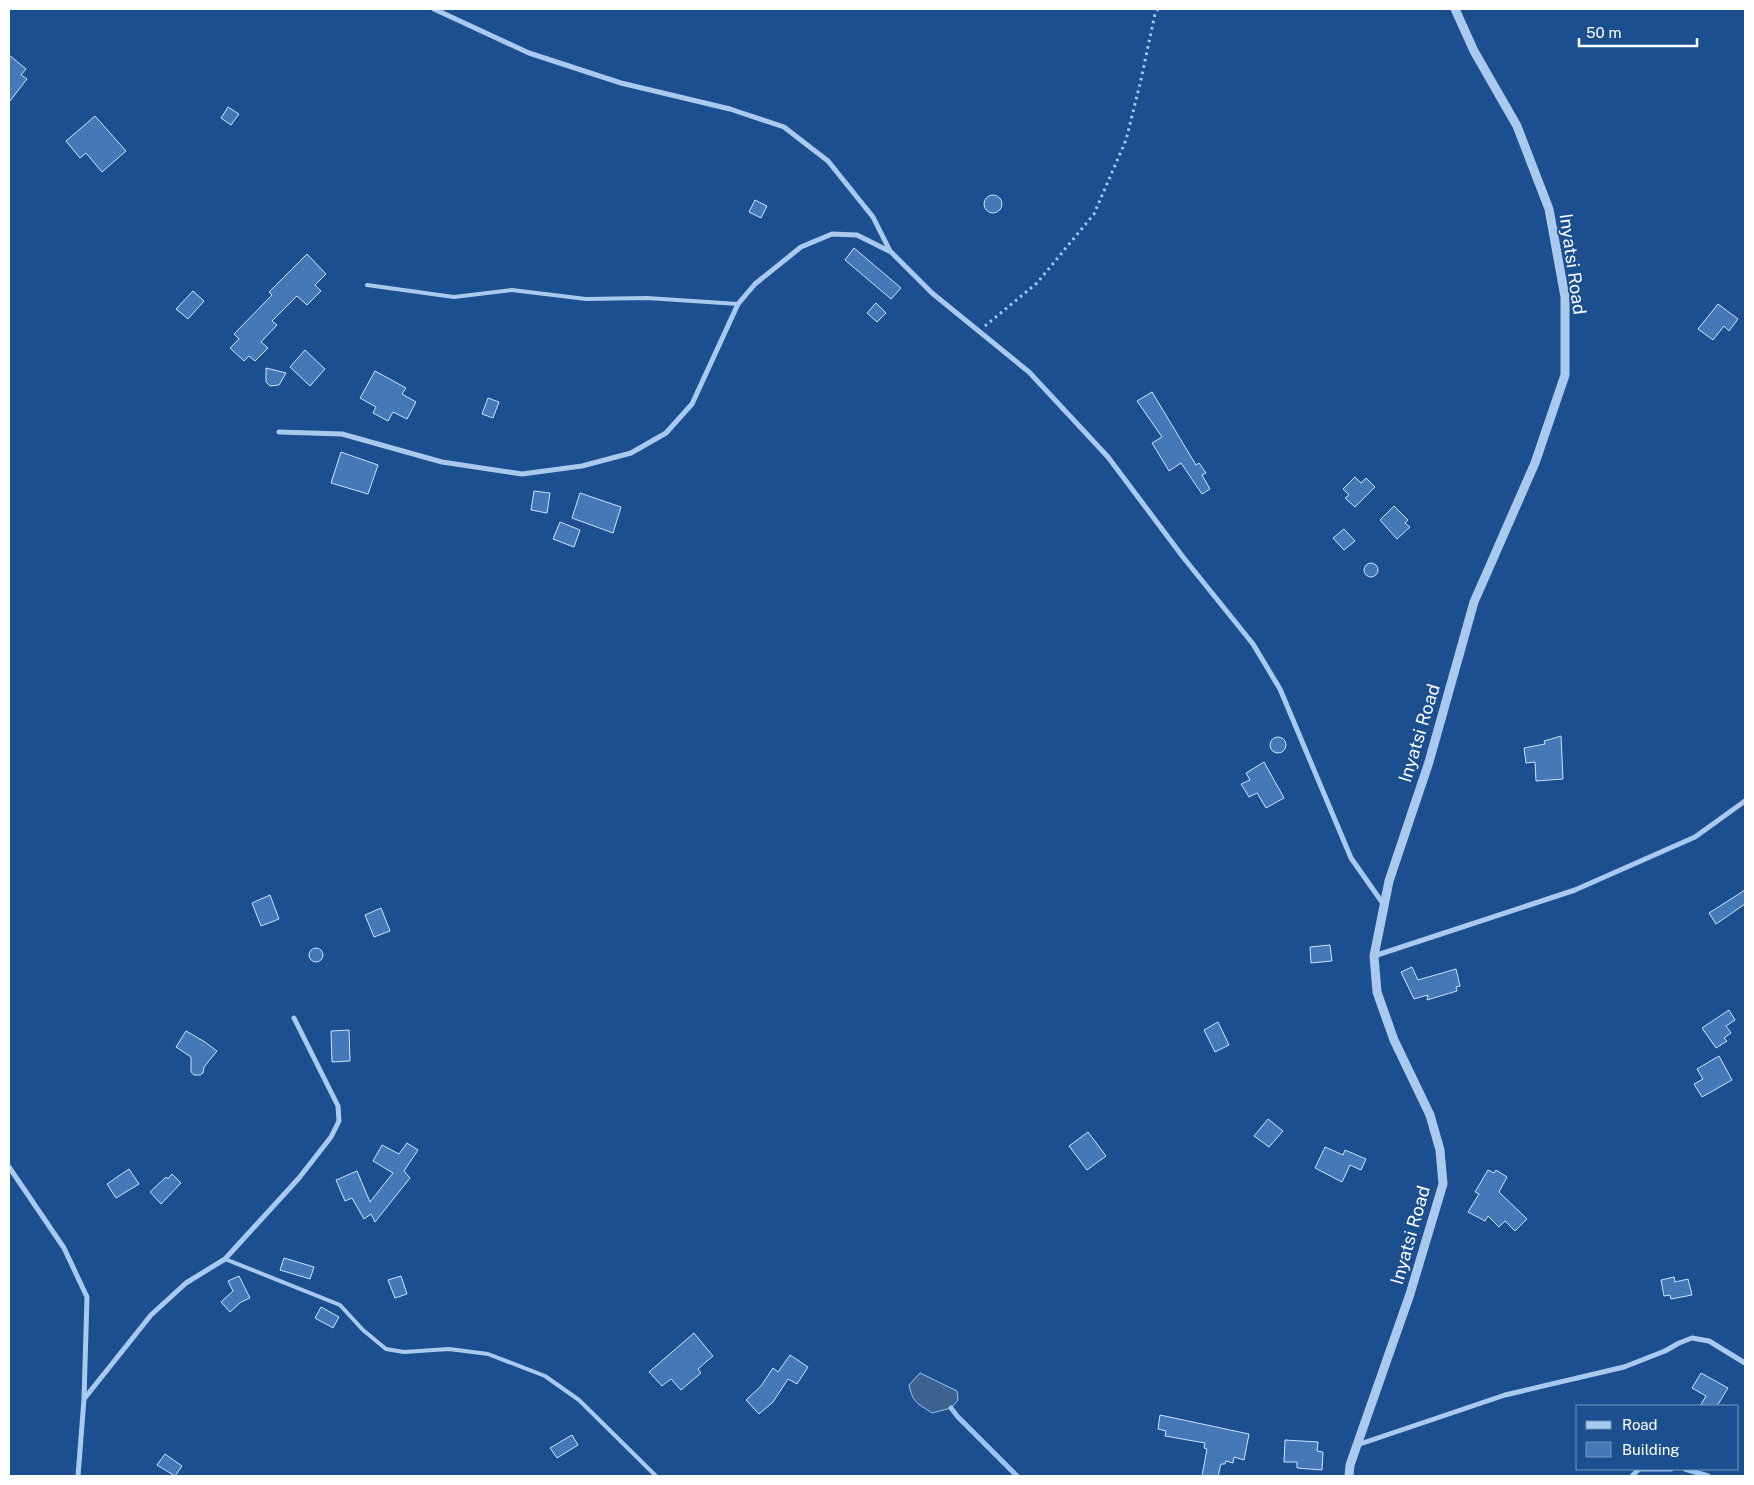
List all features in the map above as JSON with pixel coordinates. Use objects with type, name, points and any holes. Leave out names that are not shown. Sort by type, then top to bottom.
[{"type":"street","points":[[434,9],[529,53],[621,83],[730,109],[784,127],[828,161],[873,217],[890,251],[932,294],[1029,372],[1108,457],[1183,557],[1253,644],[1280,689],[1351,858],[1384,905]]},
{"type":"street","name":"Inyatsi Road","points":[[1349,1476],[1350,1465],[1410,1294],[1443,1184],[1440,1150],[1430,1116],[1394,1040],[1378,992],[1374,956],[1389,882],[1429,762],[1474,602],[1534,463],[1565,374],[1565,297],[1549,209],[1517,126],[1474,51],[1455,9]]},
{"type":"street","points":[[279,432],[342,434],[442,462],[522,474],[582,466],[631,453],[666,433],[692,404],[738,304],[756,284],[801,247],[832,234],[857,235],[890,251]]},
{"type":"street","points":[[1374,956],[1575,890],[1695,838],[1745,801]]},
{"type":"street","points":[[84,1399],[151,1314],[186,1284],[225,1259],[300,1178],[331,1137],[339,1121],[338,1106],[294,1018]]},
{"type":"street","points":[[9,1167],[64,1248],[86,1297],[84,1399],[78,1476]]},
{"type":"street","points":[[1357,1445],[1504,1395],[1624,1367],[1692,1338],[1708,1341],[1745,1363]]},
{"type":"lane","points":[[368,285],[454,297],[512,290],[586,299],[647,298],[738,304]]},
{"type":"lane","points":[[225,1259],[340,1306],[363,1330],[386,1349],[404,1352],[449,1350],[488,1354],[545,1376],[579,1400],[656,1476]]},
{"type":"path","points":[[979,332],[1037,283],[1094,214],[1126,140],[1155,14],[1158,9]]},
{"type":"water","points":[[920,1373],[957,1391],[958,1400],[951,1408],[932,1413],[916,1402],[909,1385]]},
{"type":"building","points":[[9,55],[26,69],[21,75],[27,79],[9,102]]},
{"type":"building","points":[[228,107],[239,114],[231,125],[221,118]]},
{"type":"building","points":[[95,116],[126,151],[102,172],[86,153],[80,158],[66,141]]},
{"type":"building","points":[[993,195],[999,198],[1002,204],[999,210],[993,213],[987,210],[984,204],[987,198]]},
{"type":"building","points":[[755,200],[767,206],[761,218],[749,212]]},
{"type":"building","points":[[854,248],[901,288],[891,299],[845,260]]},
{"type":"building","points":[[307,254],[326,274],[315,285],[321,291],[307,305],[297,296],[272,321],[277,325],[261,342],[268,348],[255,361],[249,356],[244,361],[230,348],[239,339],[234,334],[272,295],[269,292]]},
{"type":"building","points":[[193,291],[204,301],[188,319],[176,309]]},
{"type":"building","points":[[876,303],[886,313],[877,322],[867,313]]},
{"type":"building","points":[[1718,304],[1738,319],[1729,331],[1724,326],[1713,340],[1698,329]]},
{"type":"building","points":[[305,350],[325,369],[310,386],[290,367]]},
{"type":"building","points":[[266,368],[286,373],[279,385],[270,386],[266,382]]},
{"type":"building","points":[[375,371],[406,388],[402,394],[416,402],[407,419],[393,412],[388,421],[373,413],[376,407],[360,398]]},
{"type":"building","points":[[1152,392],[1196,465],[1199,463],[1206,473],[1202,475],[1210,489],[1202,494],[1181,463],[1169,471],[1152,443],[1162,437],[1137,401]]},
{"type":"building","points":[[488,398],[499,402],[493,418],[482,414]]},
{"type":"building","points":[[341,452],[378,465],[368,494],[331,483]]},
{"type":"building","points":[[1355,477],[1361,483],[1366,478],[1375,487],[1355,507],[1345,498],[1349,495],[1343,489]]},
{"type":"building","points":[[534,491],[550,493],[547,513],[531,510]]},
{"type":"building","points":[[580,493],[621,507],[613,533],[572,518]]},
{"type":"building","points":[[1394,506],[1408,520],[1405,523],[1410,527],[1397,539],[1380,520]]},
{"type":"building","points":[[560,522],[580,530],[574,547],[553,539]]},
{"type":"building","points":[[1344,529],[1355,541],[1344,550],[1333,538]]},
{"type":"building","points":[[1368,563],[1374,563],[1378,570],[1374,577],[1368,577],[1364,573],[1364,567]]},
{"type":"building","points":[[1561,736],[1563,779],[1536,781],[1535,762],[1526,763],[1524,748],[1545,744],[1544,741]]},
{"type":"building","points":[[1278,737],[1284,739],[1286,745],[1284,751],[1278,753],[1272,751],[1270,745],[1272,739]]},
{"type":"building","points":[[1264,762],[1284,798],[1266,808],[1257,793],[1249,797],[1241,784],[1250,780],[1246,773]]},
{"type":"building","points":[[1745,890],[1745,904],[1716,924],[1709,913]]},
{"type":"building","points":[[270,895],[279,919],[261,926],[252,903]]},
{"type":"building","points":[[381,908],[390,931],[374,937],[365,915]]},
{"type":"building","points":[[1330,945],[1332,961],[1311,963],[1310,947]]},
{"type":"building","points":[[316,948],[321,950],[323,955],[321,960],[316,962],[311,960],[309,955],[311,950]]},
{"type":"building","points":[[1412,967],[1418,980],[1456,969],[1460,986],[1456,987],[1457,991],[1427,1000],[1428,995],[1414,999],[1401,972]]},
{"type":"building","points":[[1729,1010],[1735,1020],[1726,1026],[1731,1033],[1724,1038],[1727,1041],[1716,1048],[1702,1028]]},
{"type":"building","points":[[1218,1022],[1229,1045],[1215,1052],[1204,1030]]},
{"type":"building","points":[[349,1030],[350,1061],[332,1062],[331,1031]]},
{"type":"building","points":[[186,1031],[217,1051],[200,1075],[194,1075],[191,1072],[191,1057],[176,1047]]},
{"type":"building","points":[[1719,1056],[1732,1080],[1702,1097],[1694,1084],[1703,1079],[1697,1069]]},
{"type":"building","points":[[1268,1119],[1283,1131],[1269,1147],[1254,1136]]},
{"type":"building","points":[[1088,1132],[1106,1156],[1087,1170],[1069,1146]]},
{"type":"building","points":[[407,1143],[418,1150],[404,1171],[410,1178],[375,1222],[371,1214],[364,1219],[352,1198],[345,1201],[336,1180],[357,1171],[370,1202],[393,1173],[373,1161],[382,1145],[399,1154]]},
{"type":"building","points":[[1325,1147],[1343,1155],[1345,1150],[1366,1159],[1361,1170],[1350,1165],[1342,1182],[1315,1168]]},
{"type":"building","points":[[129,1169],[139,1184],[116,1198],[107,1184]]},
{"type":"building","points":[[1488,1170],[1494,1173],[1496,1170],[1507,1177],[1499,1192],[1527,1219],[1515,1231],[1505,1221],[1499,1227],[1488,1216],[1485,1221],[1468,1212],[1479,1194],[1475,1192]]},
{"type":"building","points":[[172,1174],[181,1183],[161,1204],[150,1192]]},
{"type":"building","points":[[284,1258],[314,1267],[310,1279],[280,1270]]},
{"type":"building","points":[[239,1276],[250,1298],[241,1302],[230,1312],[221,1302],[233,1291],[228,1281]]},
{"type":"building","points":[[401,1276],[407,1294],[395,1298],[388,1280]]},
{"type":"building","points":[[1674,1277],[1675,1282],[1688,1279],[1692,1295],[1671,1299],[1670,1295],[1664,1296],[1661,1280]]},
{"type":"building","points":[[321,1307],[339,1317],[333,1328],[315,1318]]},
{"type":"building","points":[[694,1333],[713,1356],[698,1369],[701,1373],[681,1390],[671,1379],[662,1386],[649,1372]]},
{"type":"building","points":[[790,1355],[808,1367],[797,1384],[788,1379],[773,1402],[759,1414],[746,1400],[761,1386],[773,1368],[778,1372]]},
{"type":"building","points":[[1701,1373],[1728,1388],[1718,1405],[1701,1405],[1706,1396],[1692,1388]]},
{"type":"building","points":[[1160,1415],[1249,1434],[1244,1460],[1234,1457],[1233,1463],[1226,1461],[1225,1464],[1221,1464],[1218,1476],[1202,1476],[1207,1449],[1204,1448],[1205,1443],[1165,1436],[1166,1431],[1158,1429]]},
{"type":"building","points":[[572,1435],[578,1445],[557,1458],[550,1448]]},
{"type":"building","points":[[1285,1440],[1318,1442],[1317,1451],[1323,1452],[1322,1470],[1297,1468],[1297,1462],[1284,1462]]},
{"type":"building","points":[[165,1454],[182,1466],[175,1476],[157,1465]]},
{"type":"waterway","points":[[951,1408],[1017,1476]]},
{"type":"waterway","points":[[1632,1476],[1638,1470]]},
{"type":"waterway","points":[[1688,1470],[1708,1476]]}]
